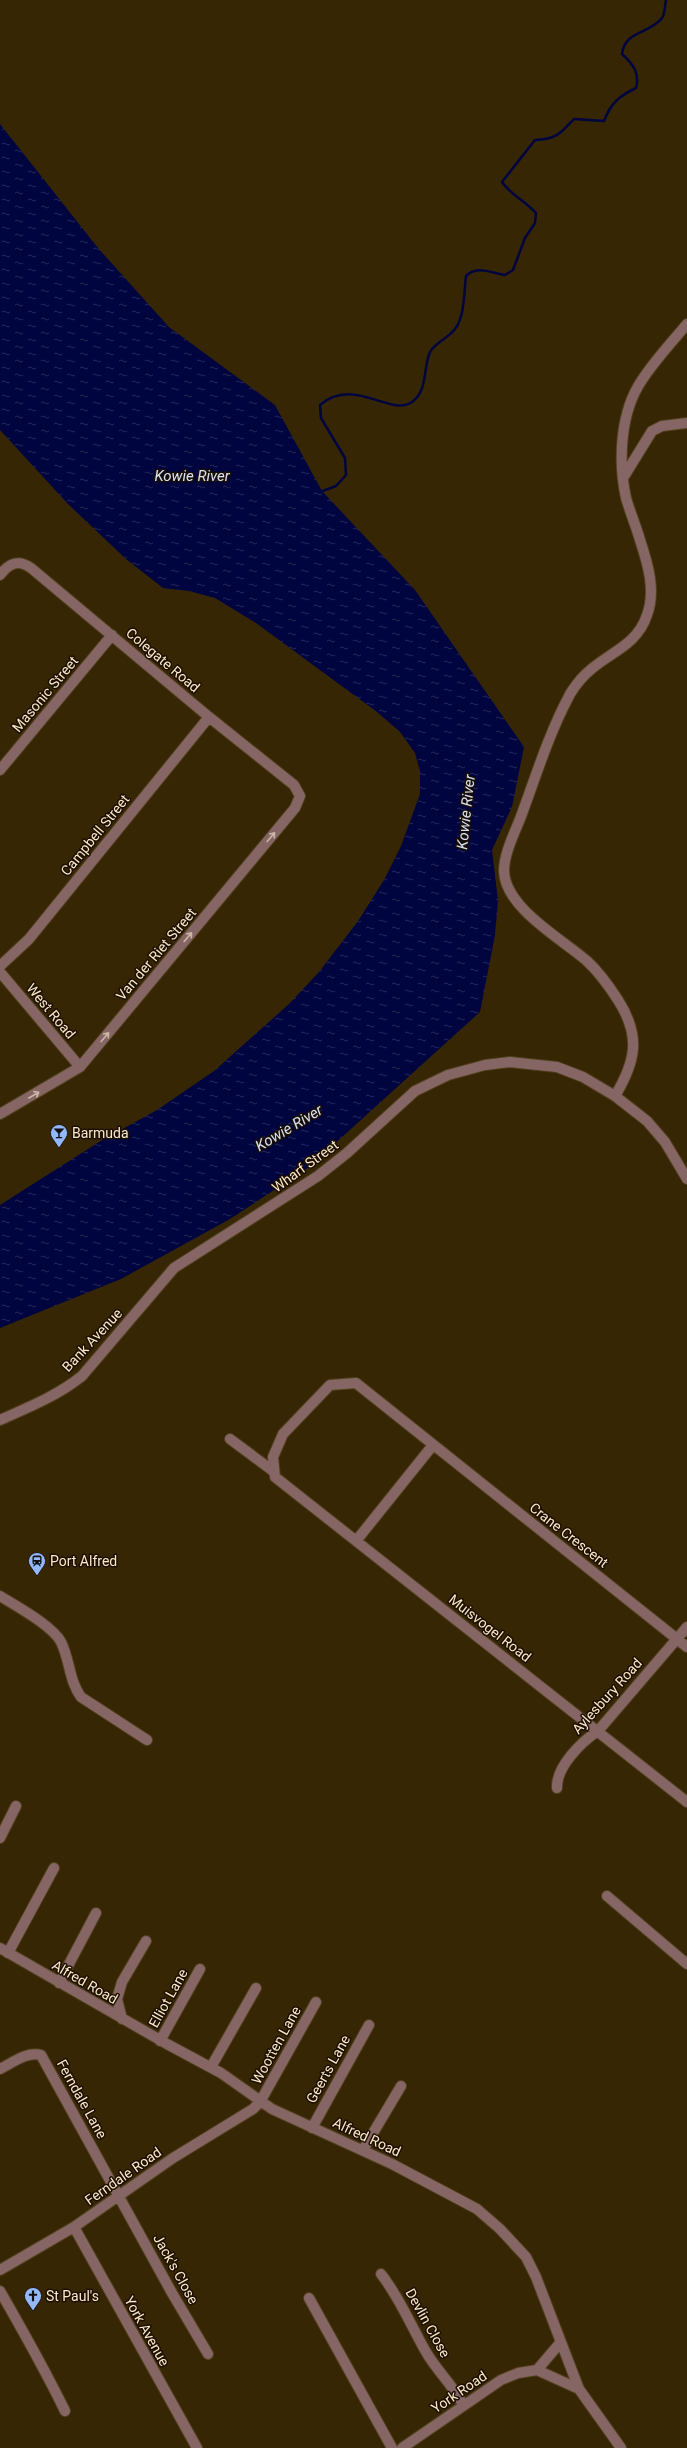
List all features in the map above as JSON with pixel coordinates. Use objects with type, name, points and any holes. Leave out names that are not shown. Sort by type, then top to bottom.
[{"type":"street","points":[[615,1096],[626,1077],[633,1054],[634,1041],[622,1008],[594,968],[533,918],[516,900],[509,889],[504,870],[520,818],[569,696],[590,670],[622,649],[637,637],[649,611],[649,572],[630,509],[623,478],[623,434],[634,396],[641,380],[687,324]]},
{"type":"street","points":[[623,478],[652,431],[662,426],[687,423]]},
{"type":"street","name":"Colegate Road","points":[[0,575],[12,564],[20,562],[31,568],[209,717],[294,784]]},
{"type":"street","name":"Masonic Street","points":[[0,770],[112,635]]},
{"type":"street","name":"Campbell Street","points":[[0,966],[29,939],[209,717]]},
{"type":"street","name":"Van der Riet Street","points":[[0,1114],[80,1068],[295,808],[300,796],[294,784]]},
{"type":"street","name":"West Road","points":[[0,972],[80,1068]]},
{"type":"street","name":"Wharf Street","points":[[188,1258],[318,1176],[348,1153],[415,1091],[429,1083],[462,1070],[484,1065],[510,1062],[540,1064],[576,1074],[615,1096],[657,1132],[687,1178]]},
{"type":"street","name":"Bank Avenue","points":[[0,1420],[44,1401],[82,1376],[174,1268],[188,1258]]},
{"type":"street","name":"Crane Crescent","points":[[274,1474],[274,1450],[283,1434],[322,1391],[337,1383],[356,1383],[687,1647]]},
{"type":"street","name":"Muisvogel Road","points":[[230,1439],[356,1541],[687,1802]]},
{"type":"street","points":[[356,1541],[433,1445]]},
{"type":"street","points":[[0,1596],[53,1632],[61,1641],[74,1687],[81,1697],[147,1740]]},
{"type":"street","name":"Aylesbury Road","points":[[557,1788],[557,1777],[586,1739],[598,1731],[676,1638],[687,1627]]},
{"type":"street","points":[[0,1838],[16,1806]]},
{"type":"street","points":[[4,1950],[54,1868]]},
{"type":"street","points":[[607,1896],[687,1964]]},
{"type":"street","points":[[59,1983],[96,1913]]},
{"type":"street","points":[[122,2019],[117,2000],[122,1982],[146,1941]]},
{"type":"street","name":"Alfred Road","points":[[4,1950],[160,2041],[233,2080],[260,2102],[312,2128],[363,2150],[466,2202],[509,2238],[526,2257],[536,2277],[560,2343],[579,2389],[621,2448]]},
{"type":"street","name":"Elliot Lane","points":[[160,2041],[200,1969]]},
{"type":"street","points":[[211,2067],[256,1988]]},
{"type":"street","name":"Wootten Lane","points":[[260,2102],[316,2002]]},
{"type":"street","name":"Geerts Lane","points":[[312,2128],[369,2025]]},
{"type":"street","name":"Ferndale Lane","points":[[0,2069],[27,2055],[35,2053],[41,2055],[120,2196]]},
{"type":"street","points":[[363,2150],[401,2086]]},
{"type":"street","name":"Ferndale Road","points":[[0,2270],[74,2227],[172,2158],[239,2119],[260,2102]]},
{"type":"street","name":"Jack's Close","points":[[120,2196],[172,2293],[208,2354]]},
{"type":"street","name":"York Avenue","points":[[74,2227],[196,2448]]},
{"type":"street","name":"Devlin Close","points":[[381,2274],[397,2296],[426,2352],[455,2390],[463,2405]]},
{"type":"street","points":[[0,2291],[32,2345],[39,2364],[65,2411]]},
{"type":"street","points":[[309,2298],[392,2448]]},
{"type":"street","points":[[560,2343],[537,2370],[579,2389]]},
{"type":"street","name":"York Road","points":[[404,2447],[501,2380],[518,2373],[537,2370]]},
{"type":"water","name":"Kowie River","points":[[0,124],[98,248],[169,327],[275,405],[322,491],[415,590],[524,747],[512,807],[492,850],[498,901],[495,935],[480,1012],[309,1167],[230,1219],[121,1279],[0,1328],[0,1205],[99,1142],[157,1110],[214,1071],[289,1004],[319,972],[358,921],[384,880],[401,846],[420,794],[420,771],[415,753],[400,732],[377,712],[256,623],[215,598],[189,591],[163,588],[126,559],[68,504],[0,430]]},
{"type":"waterway","points":[[320,492],[336,486],[346,475],[345,458],[321,418],[320,405],[333,397],[346,394],[358,395],[393,405],[403,405],[412,402],[418,396],[424,383],[429,354],[435,346],[453,332],[461,317],[466,276],[479,270],[505,275],[513,270],[525,238],[535,223],[536,213],[502,182],[535,140],[557,135],[574,119],[604,121],[616,101],[636,88],[637,78],[635,69],[622,54],[624,46],[633,36],[651,27],[662,18],[666,0]]},
{"type":"place","name":"Barmuda","points":[[59,1148]]},
{"type":"place","name":"Port Alfred","points":[[37,1576]]},
{"type":"place","name":"St Paul's","points":[[33,2311]]}]
